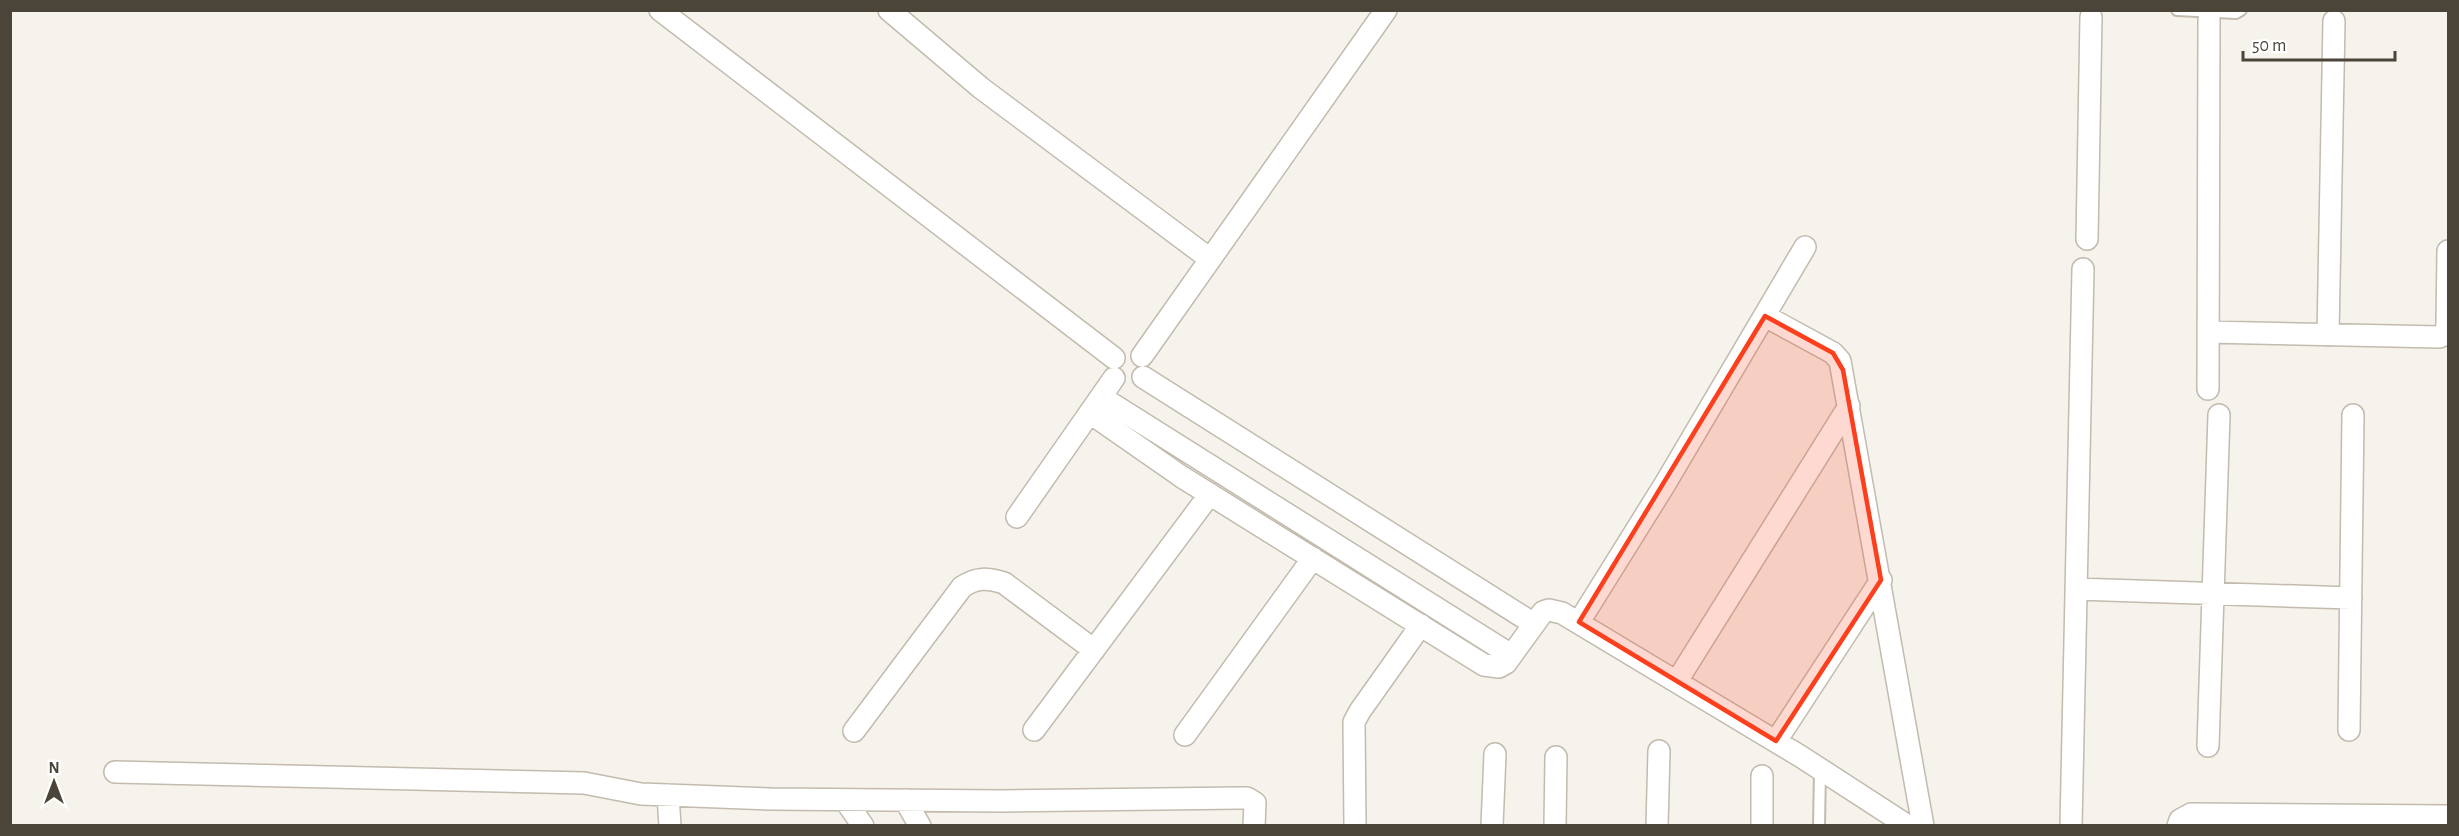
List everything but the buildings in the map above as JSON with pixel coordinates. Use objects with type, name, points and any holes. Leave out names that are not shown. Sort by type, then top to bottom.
[{"type":"street","points":[[660,10],[1114,368],[1124,384],[1135,384],[1142,367],[1210,259],[1386,10]]},
{"type":"street","points":[[889,10],[981,88],[1210,259]]},
{"type":"street","points":[[2087,239],[2090,14]]},
{"type":"street","points":[[2208,389],[2209,20]]},
{"type":"street","points":[[2328,335],[2334,21]]},
{"type":"street","points":[[1579,622],[1665,484],[1805,247]]},
{"type":"street","points":[[2208,332],[2440,337],[2446,332],[2447,324],[2448,251]]},
{"type":"street","points":[[2071,825],[2083,269]]},
{"type":"street","points":[[1765,316],[1833,353],[1840,361],[1843,370],[1923,825]]},
{"type":"street","points":[[1017,517],[1096,405],[1122,351],[1132,351],[1142,367],[1534,624]]},
{"type":"street","points":[[1096,405],[1210,494],[1492,668],[1506,663],[1543,612],[1549,610],[1563,613],[1776,741],[1908,825]]},
{"type":"street","points":[[1096,405],[1511,655]]},
{"type":"street","points":[[1677,681],[1849,406]]},
{"type":"street","points":[[2208,746],[2219,415]]},
{"type":"street","points":[[2349,730],[2353,416]]},
{"type":"street","points":[[1035,730],[1210,494]]},
{"type":"street","points":[[1185,735],[1313,558]]},
{"type":"street","points":[[854,731],[962,587],[974,580],[987,578],[1004,583],[1094,650]]},
{"type":"street","points":[[1776,741],[1881,580]]},
{"type":"street","points":[[2076,589],[2351,598]]},
{"type":"street","points":[[1355,825],[1354,722],[1421,625]]},
{"type":"street","points":[[1657,825],[1659,751]]},
{"type":"street","points":[[1492,825],[1495,754]]},
{"type":"street","points":[[1556,757],[1556,825]]},
{"type":"street","points":[[115,772],[584,783],[641,794],[845,800],[1247,798],[1255,803],[1254,825]]},
{"type":"street","points":[[1762,776],[1762,825]]},
{"type":"street","points":[[668,795],[670,825]]},
{"type":"street","points":[[845,800],[863,825]]},
{"type":"street","points":[[905,800],[920,825]]},
{"type":"street","points":[[2178,825],[2180,820],[2191,814],[2448,816]]},
{"type":"lane","points":[[2177,10],[2236,13],[2241,10]]},
{"type":"lane","points":[[1819,825],[1820,769]]},
{"type":"highlighted area","points":[[1765,316],[1833,353],[1843,370],[1881,580],[1776,741],[1579,622]]}]
